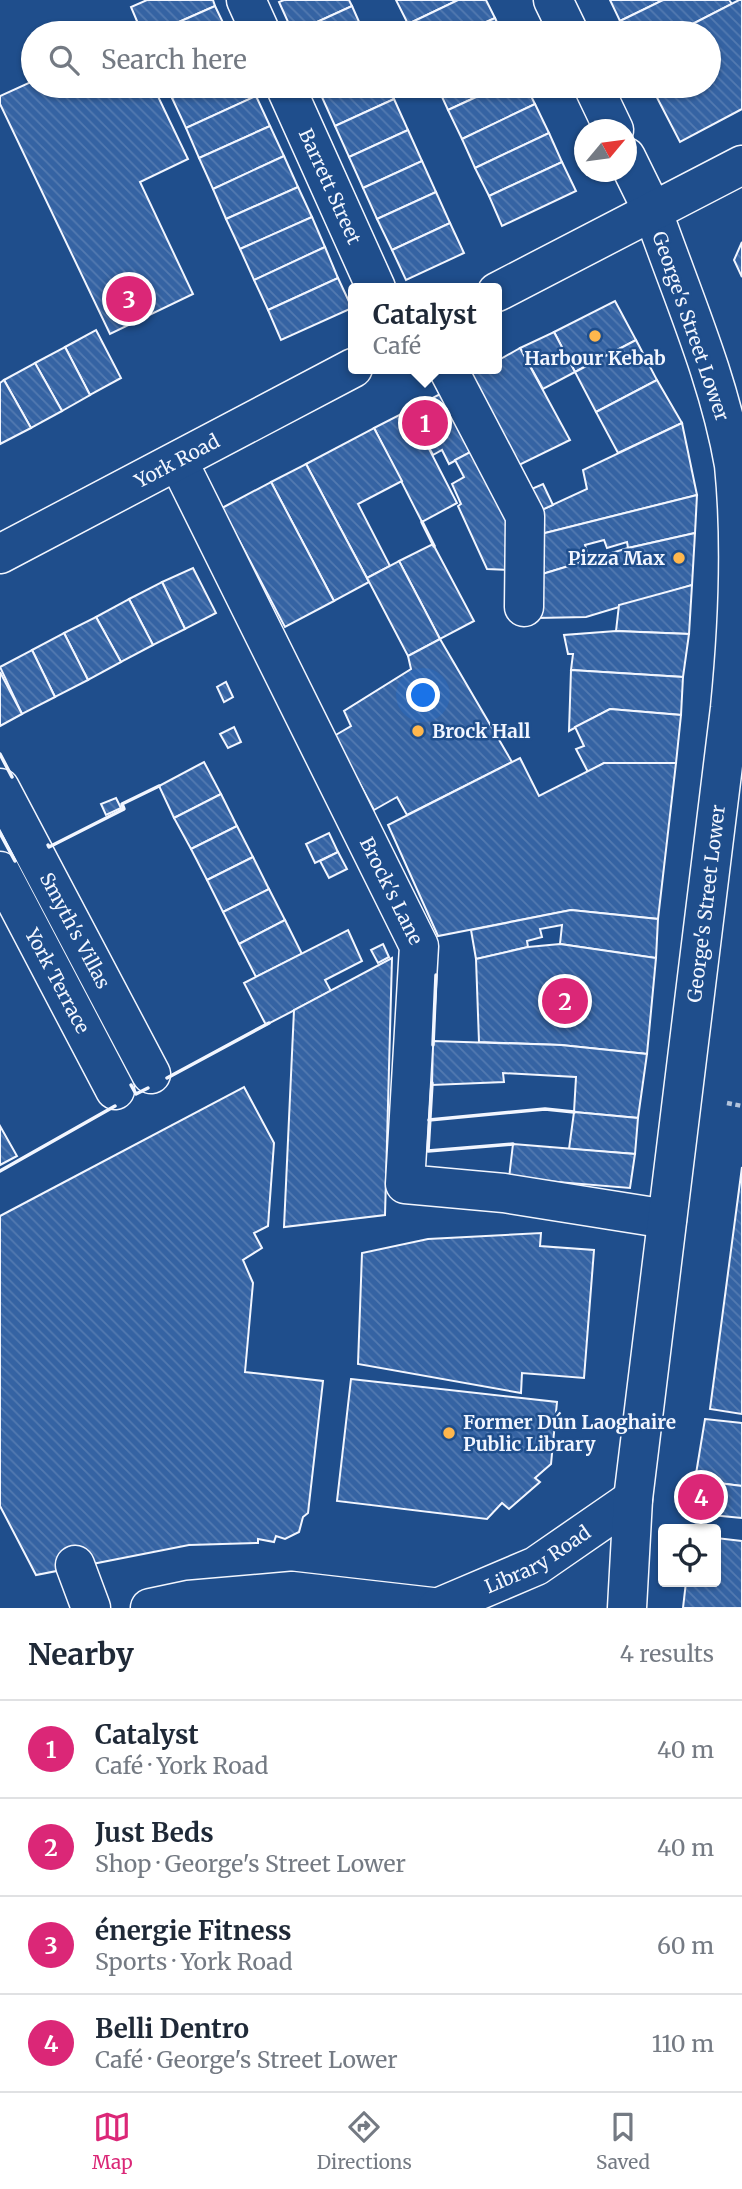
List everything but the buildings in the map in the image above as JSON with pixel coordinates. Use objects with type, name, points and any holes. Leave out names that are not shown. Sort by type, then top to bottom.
[{"type":"street","points":[[246,0],[256,21]]},
{"type":"street","points":[[553,0],[563,21]]},
{"type":"street","name":"Barrett Street","points":[[290,98],[374,283]]},
{"type":"street","points":[[599,98],[609,119]]},
{"type":"street","points":[[502,289],[742,165]]},
{"type":"street","name":"George's Street Lower","points":[[627,1608],[632,1499],[736,709],[742,531],[734,464],[713,380],[653,212],[637,179]]},
{"type":"street","name":"York Road","points":[[0,554],[348,371]]},
{"type":"street","points":[[452,374],[525,516],[524,607]]},
{"type":"street","name":"Brock's Lane","points":[[178,461],[419,946],[405,1184],[504,1193],[667,1219]]},
{"type":"street","name":"Smyth's Villas","points":[[0,788],[151,1073]]},
{"type":"street","name":"York Terrace","points":[[0,871],[115,1090]]},
{"type":"street","name":"Library Road","points":[[150,1608],[188,1600],[292,1591],[439,1608],[536,1566],[632,1499]]},
{"type":"street","points":[[75,1565],[90,1608]]},
{"type":"wall","points":[[422,522],[434,546]]},
{"type":"wall","points":[[0,754],[12,777]]},
{"type":"wall","points":[[48,845],[49,847],[124,809],[122,804],[159,786]]},
{"type":"wall","points":[[0,833],[15,861]]},
{"type":"wall","points":[[433,1045],[436,975]]},
{"type":"wall","points":[[167,1078],[269,1023]]},
{"type":"wall","points":[[432,1083],[428,1151],[513,1144]]},
{"type":"wall","points":[[131,1085],[136,1094],[148,1088]]},
{"type":"wall","points":[[0,1171],[115,1106]]},
{"type":"wall","points":[[429,1120],[545,1109],[574,1112]]},
{"type":"place","name":"énergie Fitness","points":[[129,299]]},
{"type":"place","name":"Harbour Kebab","points":[[595,336]]},
{"type":"place","name":"Catalyst","points":[[425,423]]},
{"type":"place","name":"Pizza Max","points":[[679,558]]},
{"type":"place","name":"Brock Hall","points":[[418,731]]},
{"type":"place","name":"Just Beds","points":[[565,1001]]},
{"type":"place","name":"Former Dún Laoghaire Public Library","points":[[449,1433]]},
{"type":"place","name":"Belli Dentro","points":[[701,1497]]}]
